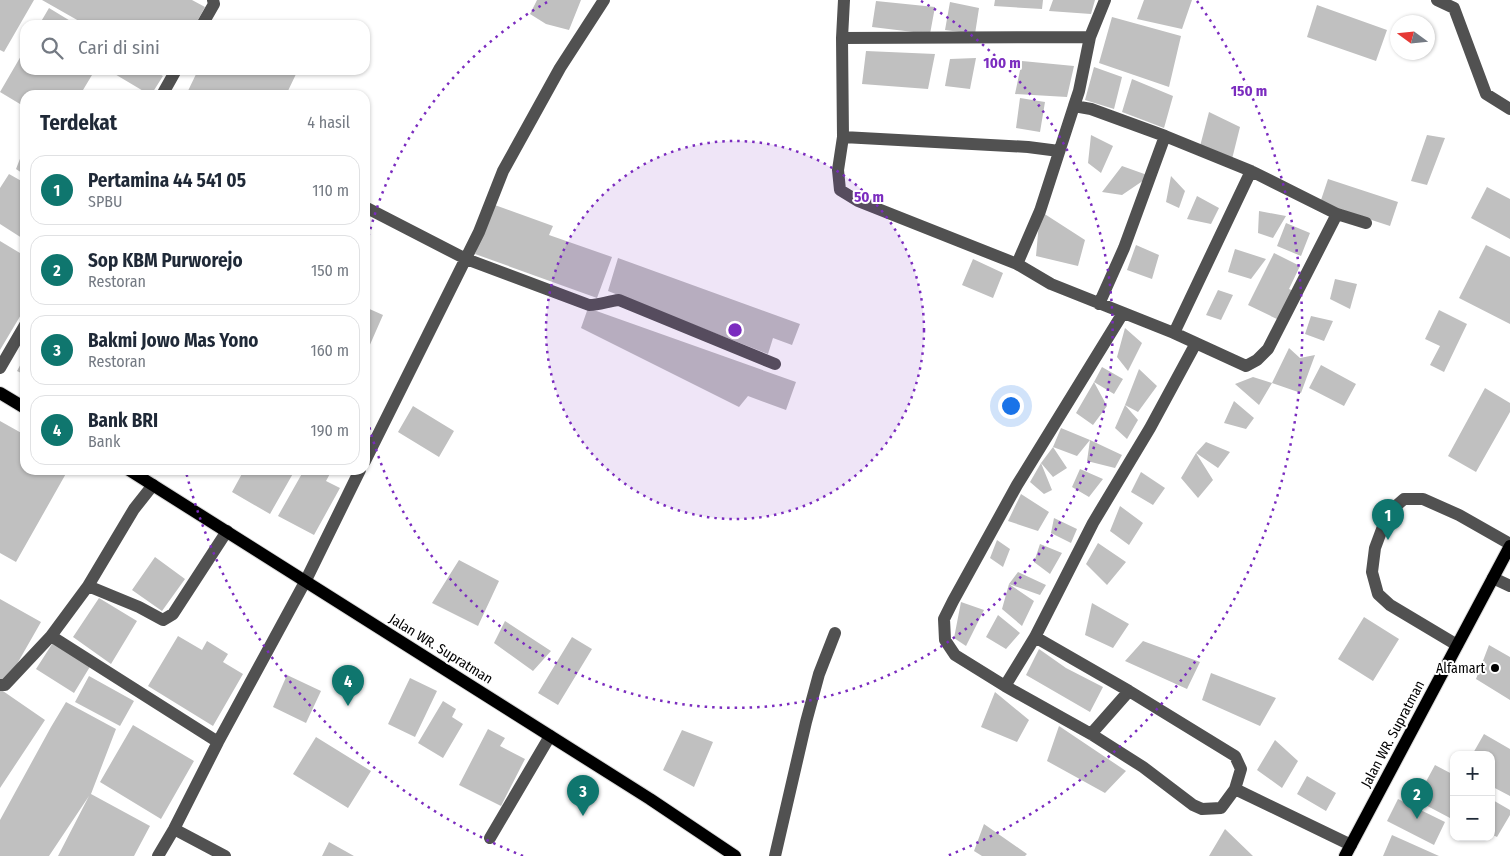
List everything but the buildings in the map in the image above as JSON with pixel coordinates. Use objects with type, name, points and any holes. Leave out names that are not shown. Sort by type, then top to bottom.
[{"type":"main road","points":[[0,393],[20,405]]},
{"type":"main road","name":"Jalan WR. Supratman","points":[[137,475],[650,799],[735,856]]},
{"type":"main road","name":"Jalan WR. Supratman","points":[[1348,850],[1510,545]]},
{"type":"street","points":[[205,20],[214,4],[213,0]]},
{"type":"street","points":[[370,451],[479,232],[503,171],[560,68],[604,0]]},
{"type":"street","points":[[844,0],[842,38],[843,137],[838,170],[840,190],[858,201],[1016,264],[1051,284],[1174,333],[1246,366],[1257,360],[1268,349],[1337,214]]},
{"type":"street","points":[[1016,264],[1040,211],[1079,91],[1090,37],[1105,0]]},
{"type":"street","points":[[1437,0],[1454,8],[1486,94],[1510,109]]},
{"type":"street","points":[[842,38],[1090,37]]},
{"type":"street","points":[[165,90],[173,75]]},
{"type":"street","points":[[1074,106],[1091,109],[1165,136],[1251,171],[1337,214],[1366,223]]},
{"type":"street","points":[[1099,304],[1124,248],[1165,136]]},
{"type":"street","points":[[843,137],[1028,147],[1059,151]]},
{"type":"street","points":[[1174,333],[1251,171]]},
{"type":"street","points":[[370,210],[466,259],[589,305],[601,305],[607,301],[619,300],[775,364]]},
{"type":"street","points":[[1035,637],[1129,691],[1235,756],[1241,769],[1235,789],[1221,808],[1202,809],[1193,805],[1143,767],[1091,734],[1005,686],[955,655],[945,640],[944,619],[1017,485],[1123,313]]},
{"type":"street","points":[[0,368],[20,334]]},
{"type":"street","points":[[1005,686],[1035,637],[1093,523],[1150,428],[1196,343]]},
{"type":"street","points":[[158,856],[306,580],[358,475]]},
{"type":"street","points":[[0,685],[5,685],[51,636],[88,586],[134,510],[153,485]]},
{"type":"street","points":[[1457,646],[1390,606],[1378,594],[1372,572],[1375,548],[1388,513],[1404,499],[1423,499],[1459,515],[1510,545]]},
{"type":"street","points":[[88,586],[139,607],[163,620],[173,614],[227,531]]},
{"type":"street","points":[[1493,578],[1510,586]]},
{"type":"street","points":[[775,856],[816,684],[835,633]]},
{"type":"street","points":[[51,636],[218,742]]},
{"type":"street","points":[[1091,734],[1129,691]]},
{"type":"street","points":[[490,838],[550,736]]},
{"type":"street","points":[[1235,789],[1348,850]]},
{"type":"street","points":[[174,829],[225,856]]},
{"type":"place","name":"Pertamina 44 541 05","points":[[1388,540]]},
{"type":"place","name":"Alfamart","points":[[1495,668]]},
{"type":"place","name":"Bank BRI","points":[[348,706]]},
{"type":"place","name":"Bakmi Jowo Mas Yono","points":[[583,816]]},
{"type":"place","name":"Sop KBM Purworejo","points":[[1417,819]]}]
